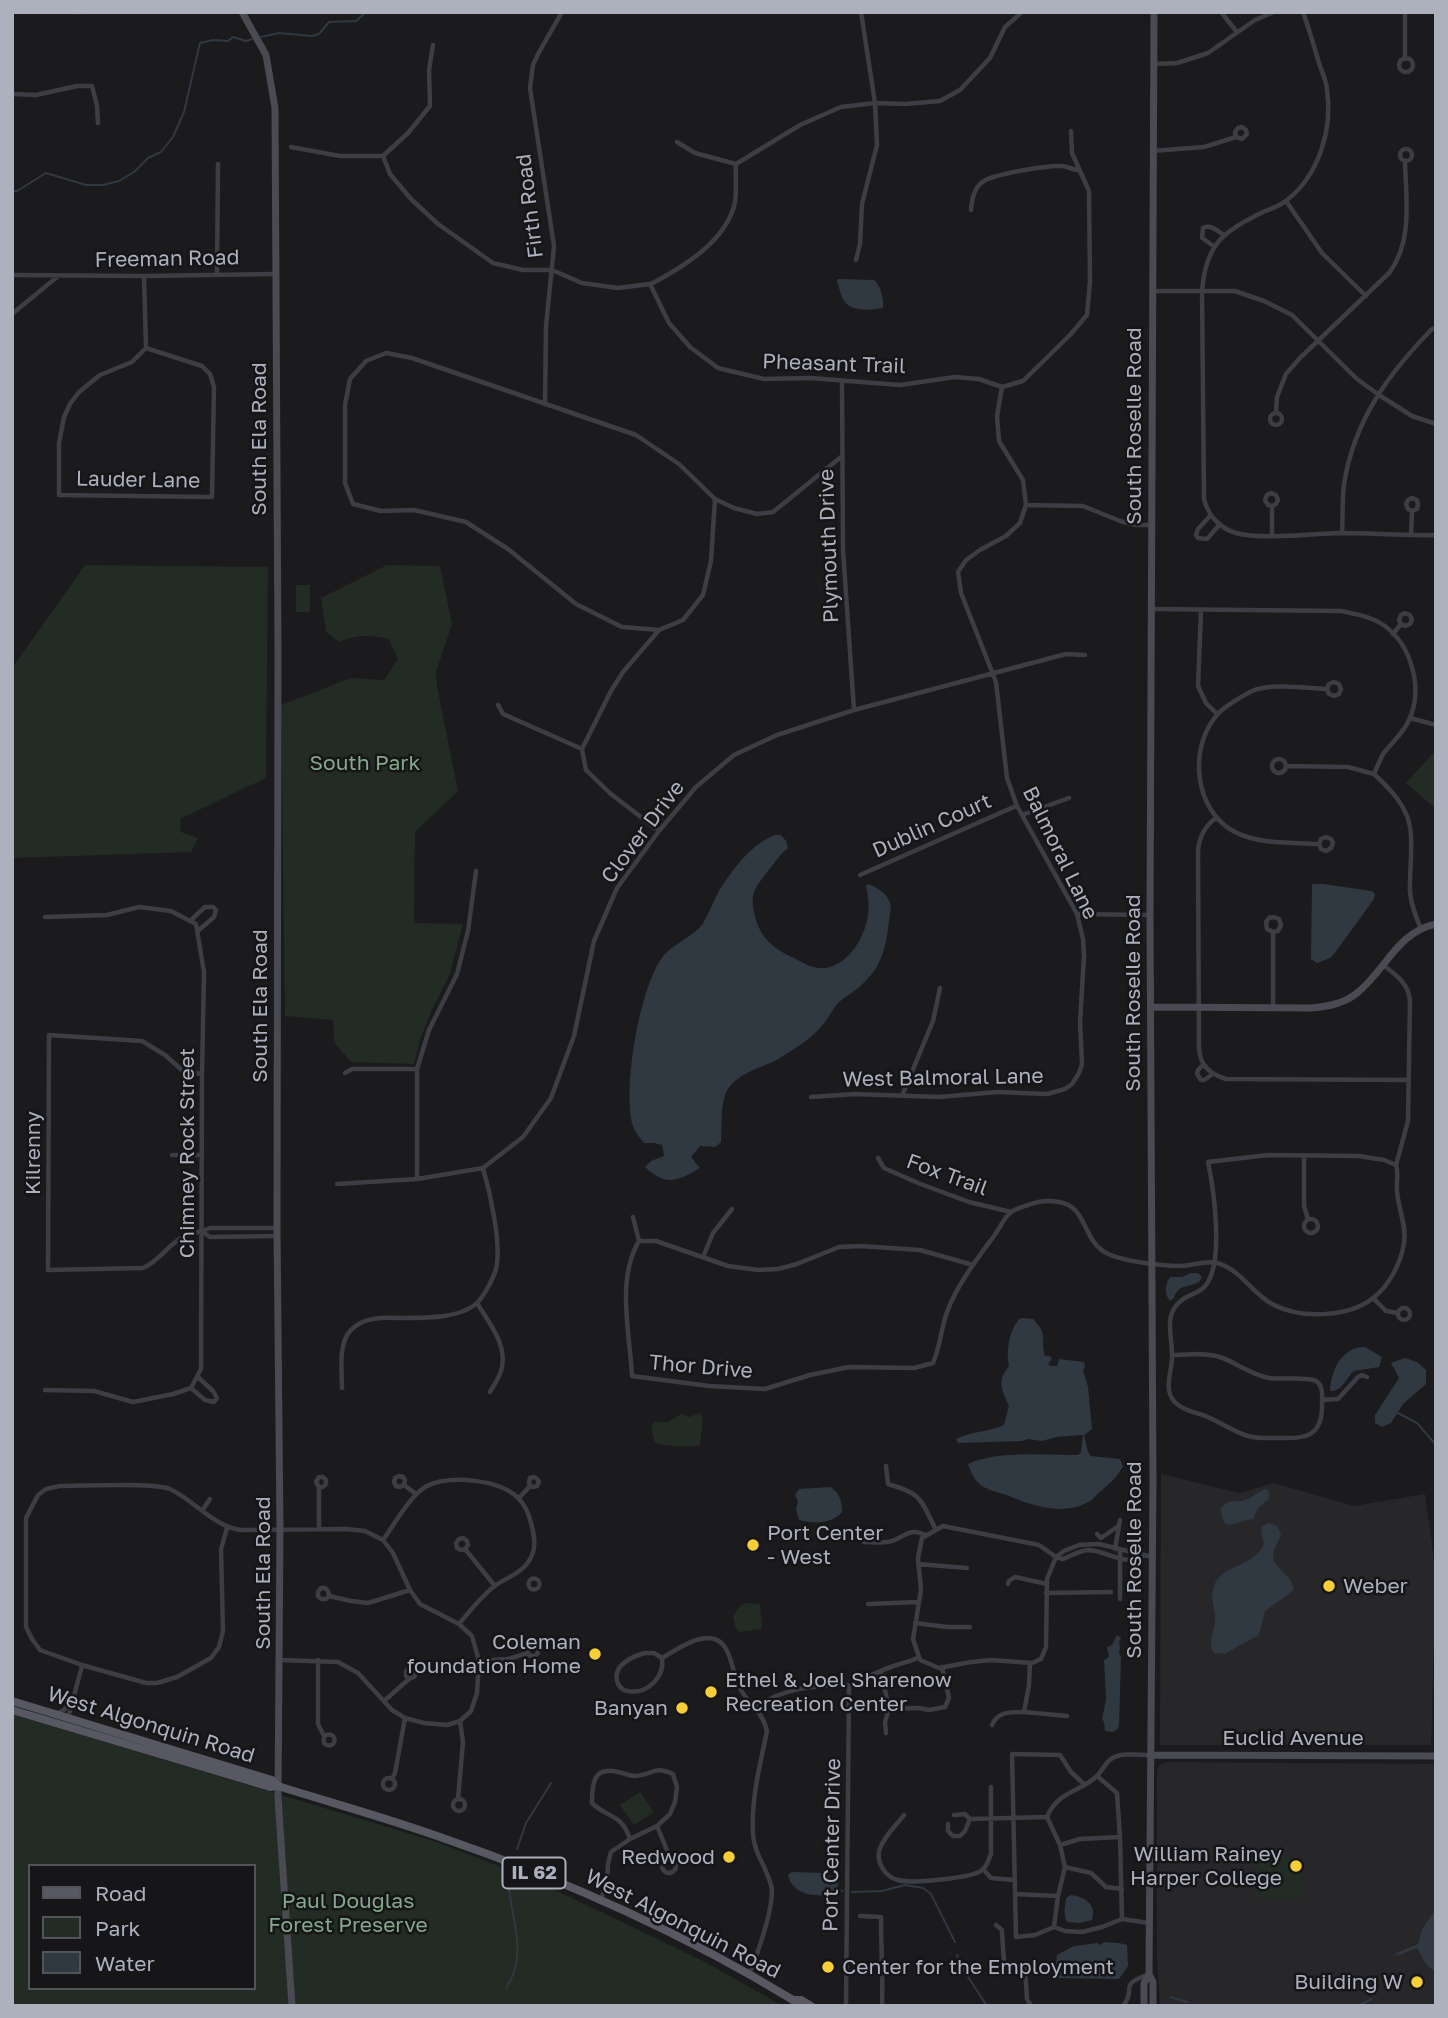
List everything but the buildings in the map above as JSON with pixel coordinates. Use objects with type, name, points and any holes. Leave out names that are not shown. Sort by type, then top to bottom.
[{"type":"main road","name":"South Ela Road","points":[[242,12],[266,55],[275,108],[280,1529],[278,1786],[292,2006]]},
{"type":"main road","name":"South Roselle Road","points":[[1144,2006],[1144,1983],[1149,1974],[1151,1924],[1150,915],[1154,12]]},
{"type":"main road","points":[[1150,1007],[1324,1007],[1342,1002],[1363,988],[1404,939],[1436,924]]},
{"type":"main road","name":"West Algonquin Road","points":[[12,1701],[55,1714],[67,1722]]},
{"type":"main road","name":"West Algonquin Road","points":[[12,1710],[67,1722],[270,1787],[278,1786],[440,1836],[601,1899],[749,1974],[794,2003],[801,2000],[811,2006]]},
{"type":"main road","name":"Euclid Avenue","points":[[1150,1755],[1436,1756]]},
{"type":"main road","name":"South Roselle Road","points":[[1149,1974],[1153,1982],[1153,2006]]},
{"type":"street","points":[[71,12],[85,12]]},
{"type":"street","name":"Firth Road","points":[[545,404],[546,327],[554,246],[530,88],[533,65],[562,12]]},
{"type":"street","points":[[856,260],[860,244],[862,204],[877,145],[875,103],[861,12]]},
{"type":"street","points":[[677,142],[701,155],[736,164],[800,125],[837,108],[875,103],[940,101],[960,90],[990,58],[1005,27],[1022,12]]},
{"type":"street","points":[[1221,12],[1237,32]]},
{"type":"street","points":[[1154,64],[1177,62],[1208,53],[1255,20],[1274,12]]},
{"type":"street","points":[[1303,12],[1327,89],[1328,119],[1323,147],[1316,165],[1286,201],[1224,235],[1204,270],[1203,492],[1206,507],[1212,518],[1237,533],[1436,535]]},
{"type":"street","points":[[1405,12],[1405,59]]},
{"type":"street","points":[[291,146],[340,156],[383,156],[408,133],[430,106],[429,70],[433,45]]},
{"type":"street","points":[[88,86],[91,77]]},
{"type":"street","points":[[12,94],[36,94],[77,86],[92,86],[98,123]]},
{"type":"street","points":[[1071,131],[1072,152],[1088,191],[1090,281],[1087,315],[1023,381],[1002,387],[997,416],[999,441],[1023,480],[1026,505],[1083,506],[1120,521],[1152,525]]},
{"type":"street","points":[[1152,151],[1204,147],[1236,137]]},
{"type":"street","points":[[383,156],[390,174],[411,199],[438,225],[493,263],[523,270],[552,270],[582,283],[616,288],[650,284],[677,270],[693,259],[723,229],[735,203],[736,164]]},
{"type":"street","points":[[1276,412],[1276,397],[1286,373],[1389,273],[1398,261],[1406,227],[1405,161]]},
{"type":"street","points":[[217,274],[218,164]]},
{"type":"street","points":[[971,210],[973,194],[983,181],[1021,170],[1060,166],[1078,170]]},
{"type":"street","points":[[1286,201],[1322,253],[1366,296]]},
{"type":"street","points":[[1215,247],[1202,238],[1202,228],[1212,227],[1224,235]]},
{"type":"street","name":"Freeman Road","points":[[12,275],[276,274]]},
{"type":"street","points":[[12,314],[58,276]]},
{"type":"street","points":[[144,276],[146,348]]},
{"type":"street","name":"Pheasant Trail","points":[[650,284],[669,323],[690,347],[718,368],[764,380],[810,378],[900,385],[955,377],[979,379],[1002,387]]},
{"type":"street","points":[[1152,291],[1236,291],[1264,301],[1292,315],[1357,379],[1379,395],[1412,415],[1436,424]]},
{"type":"street","points":[[1342,533],[1344,486],[1352,447],[1362,421],[1408,353],[1436,328]]},
{"type":"street","name":"Lauder Lane","points":[[146,348],[202,366],[210,374],[214,387],[212,497],[59,495],[59,443],[64,416],[70,404],[79,392],[100,374],[132,362],[146,348]]},
{"type":"street","points":[[715,499],[711,561],[703,595],[683,620],[659,630],[622,627],[576,604],[508,549],[466,522],[414,510],[381,512],[354,504],[345,483],[345,405],[350,379],[366,361],[386,353],[412,358],[636,435],[679,464],[715,499],[757,514],[773,512],[841,457]]},
{"type":"street","name":"Plymouth Drive","points":[[842,381],[843,550],[854,710]]},
{"type":"street","name":"Balmoral Lane","points":[[1026,505],[1020,523],[1006,536],[966,560],[958,572],[961,593],[996,682],[1007,778],[1017,806],[1077,914],[1083,939],[1084,970],[1080,1022],[1082,1064],[1072,1084]]},
{"type":"street","points":[[1272,506],[1272,535]]},
{"type":"street","points":[[1411,536],[1412,511]]},
{"type":"street","points":[[1212,518],[1198,529],[1198,538],[1207,539],[1220,524]]},
{"type":"street","points":[[1151,610],[1341,611],[1366,616],[1382,624],[1406,649],[1413,671],[1414,696],[1410,718],[1399,737],[1383,755],[1374,774]]},
{"type":"street","points":[[1201,611],[1198,686],[1206,703],[1217,714]]},
{"type":"street","points":[[1393,634],[1401,625]]},
{"type":"street","points":[[659,630],[611,691],[582,750],[586,770],[611,794],[659,831]]},
{"type":"street","name":"Clover Drive","points":[[337,1184],[417,1179],[483,1168],[523,1137],[551,1098],[574,1036],[594,941],[617,888],[695,787],[734,755],[777,735],[854,710],[1066,654],[1085,655]]},
{"type":"street","points":[[1319,844],[1258,841],[1234,832],[1216,818],[1202,794],[1197,767],[1204,737],[1217,714],[1254,690],[1282,687],[1327,689]]},
{"type":"street","points":[[498,705],[503,714],[582,750]]},
{"type":"street","points":[[1410,718],[1436,725]]},
{"type":"street","points":[[1286,766],[1348,767],[1374,774],[1393,793],[1408,818],[1411,849],[1410,894],[1421,929]]},
{"type":"street","points":[[1022,815],[1069,797]]},
{"type":"street","name":"Dublin Court","points":[[860,875],[1017,806]]},
{"type":"street","points":[[1216,818],[1206,827],[1199,845],[1198,1007],[1199,1048],[1203,1065],[1226,1079],[1408,1080]]},
{"type":"street","points":[[417,1179],[417,1069],[429,1030],[457,974],[468,930],[476,871]]},
{"type":"street","points":[[45,917],[107,915],[139,907],[171,911],[191,920],[205,907],[214,907],[214,917],[199,930]]},
{"type":"street","points":[[1077,914],[1150,915]]},
{"type":"street","name":"Chimney Rock Street","points":[[191,920],[199,930],[204,972],[201,1369],[197,1379]]},
{"type":"street","points":[[1273,932],[1273,1007]]},
{"type":"street","points":[[633,1217],[639,1241],[656,1241],[728,1266],[758,1270],[778,1269],[839,1247],[860,1246],[920,1250],[973,1265],[1010,1212],[1050,1200],[1067,1203],[1079,1213],[1092,1239],[1102,1251],[1125,1260],[1179,1266],[1214,1262],[1230,1268],[1271,1303],[1290,1310],[1334,1314],[1351,1309],[1373,1298],[1388,1282],[1399,1262],[1405,1240],[1397,1191],[1396,1165],[1408,1121],[1409,994],[1402,980],[1382,964]]},
{"type":"street","points":[[902,1096],[933,1021],[940,988]]},
{"type":"street","name":"Kilrenny","points":[[202,1074],[183,1071],[165,1055],[142,1041],[49,1035],[48,1270],[143,1268],[153,1264],[184,1236],[202,1232]]},
{"type":"street","points":[[1203,1065],[1197,1074],[1201,1080],[1205,1080],[1211,1072]]},
{"type":"street","points":[[345,1073],[352,1069],[417,1069]]},
{"type":"street","name":"West Balmoral Lane","points":[[811,1097],[855,1094],[939,1097],[997,1092],[1047,1094],[1072,1084]]},
{"type":"street","points":[[172,1155],[202,1155]]},
{"type":"street","points":[[1173,1355],[1209,1354],[1264,1377],[1312,1380],[1320,1385],[1322,1400],[1318,1427],[1310,1435],[1295,1438],[1250,1436],[1183,1408],[1172,1400],[1168,1388],[1173,1355],[1169,1332],[1173,1311],[1183,1299],[1204,1288],[1211,1276],[1214,1262],[1216,1213],[1208,1162],[1268,1155],[1359,1156],[1396,1165]]},
{"type":"street","points":[[1304,1156],[1304,1195],[1308,1219]]},
{"type":"street","name":"Fox Trail","points":[[878,1158],[884,1168],[918,1183],[969,1202],[1010,1212]]},
{"type":"street","points":[[342,1388],[343,1346],[350,1331],[368,1319],[436,1317],[456,1313],[477,1303],[496,1270],[498,1252],[483,1168]]},
{"type":"street","points":[[703,1257],[713,1233],[732,1209]]},
{"type":"street","points":[[202,1232],[210,1228],[277,1232]]},
{"type":"street","points":[[202,1232],[210,1237],[277,1232]]},
{"type":"street","name":"Thor Drive","points":[[639,1241],[627,1273],[626,1297],[632,1376],[709,1386],[765,1389],[810,1375],[849,1367],[914,1368],[933,1363],[947,1313],[973,1265]]},
{"type":"street","points":[[1373,1298],[1386,1311],[1398,1313]]},
{"type":"street","points":[[477,1303],[493,1328],[503,1351],[501,1371],[490,1392]]},
{"type":"street","points":[[1322,1400],[1338,1399],[1358,1377],[1367,1377]]},
{"type":"street","points":[[45,1390],[94,1391],[133,1402],[191,1388],[197,1379],[214,1391],[217,1398],[214,1402],[209,1402],[191,1388]]},
{"type":"street","points":[[886,1466],[888,1484],[913,1492],[936,1530]]},
{"type":"street","points":[[383,1540],[416,1494],[426,1486],[443,1481],[468,1480],[492,1484],[519,1498],[528,1512],[533,1531],[534,1552],[523,1570],[495,1586],[459,1624]]},
{"type":"street","points":[[404,1485],[416,1494]]},
{"type":"street","points":[[227,1528],[222,1549],[223,1631],[219,1647],[211,1658],[177,1677],[158,1683],[146,1683],[82,1665],[40,1650],[26,1627],[26,1518],[38,1495],[47,1489],[60,1486],[168,1488],[227,1528],[365,1531],[383,1540],[393,1553],[410,1590],[420,1604],[459,1624],[472,1636],[479,1661],[477,1693],[471,1711],[460,1721],[447,1724],[424,1723],[405,1718],[392,1710],[358,1673],[338,1661],[280,1660]]},
{"type":"street","points":[[519,1498],[530,1486]]},
{"type":"street","points":[[318,1528],[319,1487]]},
{"type":"street","points":[[202,1511],[210,1499]]},
{"type":"street","points":[[1099,1532],[1101,1538],[1118,1522],[1120,1600]]},
{"type":"street","points":[[1143,1556],[1128,1561],[1088,1550],[1063,1559],[1056,1557],[1039,1545],[943,1526],[922,1538],[918,1564],[920,1590],[913,1639],[920,1660],[942,1668],[991,1660],[1030,1663],[1041,1659],[1046,1647],[1047,1578],[1056,1557],[1079,1545],[1099,1544],[1152,1557]]},
{"type":"street","points":[[864,1542],[890,1542],[915,1531],[926,1536]]},
{"type":"street","points":[[465,1549],[495,1586]]},
{"type":"street","points":[[918,1564],[967,1568]]},
{"type":"street","points":[[523,1570],[530,1580]]},
{"type":"street","points":[[1009,1584],[1015,1577],[1047,1584]]},
{"type":"street","points":[[329,1595],[369,1603],[410,1590]]},
{"type":"street","points":[[1046,1592],[1111,1592]]},
{"type":"street","points":[[868,1604],[918,1602]]},
{"type":"street","points":[[915,1623],[970,1627]]},
{"type":"street","points":[[663,1658],[700,1638],[712,1638],[721,1643],[727,1649],[741,1689],[764,1720],[766,1731],[753,1805],[754,1843],[770,1882],[772,1895],[757,1955],[749,1974]]},
{"type":"street","points":[[479,1661],[508,1659],[528,1653]]},
{"type":"street","points":[[654,1653],[663,1658],[662,1674],[648,1687],[627,1692],[619,1686],[616,1678],[618,1669],[635,1656],[654,1653]]},
{"type":"street","points":[[863,1678],[919,1657]]},
{"type":"street","points":[[318,1660],[318,1724],[324,1736]]},
{"type":"street","points":[[1024,1712],[1030,1663]]},
{"type":"street","points":[[67,1722],[82,1665]]},
{"type":"street","points":[[889,1709],[929,1710],[945,1707],[949,1698],[942,1668]]},
{"type":"street","points":[[881,1672],[889,1709],[885,1722],[886,1733]]},
{"type":"street","points":[[384,1701],[409,1679]]},
{"type":"street","name":"Port Center Drive","points":[[755,1707],[771,1696],[793,1690],[820,1685],[849,1685],[846,2006]]},
{"type":"street","points":[[55,1714],[63,1711],[72,1700]]},
{"type":"street","points":[[992,1724],[1003,1714],[1024,1712],[1067,1716]]},
{"type":"street","points":[[392,1779],[405,1718]]},
{"type":"street","points":[[458,1799],[463,1742],[460,1721]]},
{"type":"street","points":[[1085,1785],[1060,1755],[1012,1754],[1016,1937],[1035,1935],[1054,1927],[1082,1933],[1122,1919],[1151,1924]]},
{"type":"street","points":[[1047,1816],[1058,1800],[1097,1776],[1111,1759],[1129,1755],[1150,1755]]},
{"type":"street","points":[[601,1899],[607,1883],[611,1852],[657,1826],[670,1814],[677,1787],[673,1774],[656,1769],[632,1776],[609,1770],[600,1772],[594,1780],[592,1803],[625,1825],[630,1839]]},
{"type":"street","points":[[1097,1776],[1117,1793],[1122,1919]]},
{"type":"street","points":[[904,1815],[880,1849],[880,1864],[891,1877],[920,1881],[978,1872],[983,1869],[991,1854],[991,1787]]},
{"type":"street","points":[[954,1815],[965,1814],[970,1819],[1047,1816]]},
{"type":"street","points":[[1047,1816],[1060,1845],[1065,1867],[1054,1927]]},
{"type":"street","points":[[948,1824],[948,1831],[953,1836],[960,1836],[970,1819]]},
{"type":"street","points":[[657,1826],[671,1860]]},
{"type":"street","points":[[1060,1845],[1080,1839],[1120,1837]]},
{"type":"street","points":[[1065,1867],[1091,1873],[1106,1887],[1122,1889]]},
{"type":"street","points":[[983,1869],[991,1878],[1014,1880]]},
{"type":"street","points":[[1015,1894],[1058,1896]]},
{"type":"street","points":[[860,1916],[881,1917],[882,2006]]},
{"type":"street","points":[[996,1925],[1002,1930],[1004,1962],[1021,1965],[1027,1971],[1027,1999],[1031,2006]]},
{"type":"street","points":[[1123,2006],[1127,2002],[1132,1980],[1149,1974]]},
{"type":"shaded area","points":[[1161,1474],[1239,1493],[1274,1483],[1354,1506],[1425,1494],[1436,1574],[1431,1745],[1160,1745]]},
{"type":"shaded area","name":"William Rainey Harper College","points":[[1166,1762],[1436,1764],[1436,2006],[1160,2006],[1157,1959],[1157,1769]]},
{"type":"green space","points":[[85,565],[268,567],[266,778],[180,819],[181,832],[198,838],[191,852],[12,858],[12,668]]},
{"type":"green space","name":"South Park","points":[[387,565],[440,566],[452,624],[436,672],[458,791],[415,832],[414,923],[463,924],[450,974],[431,1012],[414,1064],[351,1062],[334,1042],[333,1020],[285,1016],[281,705],[351,678],[384,680],[398,659],[389,639],[364,636],[339,642],[326,632],[321,598]]},
{"type":"green space","points":[[296,585],[310,585],[310,612],[296,612]]},
{"type":"green space","points":[[1436,750],[1436,809],[1406,783]]},
{"type":"green space","points":[[699,1413],[703,1417],[700,1445],[684,1447],[657,1444],[654,1440],[651,1426],[654,1422],[668,1422],[681,1414],[690,1417]]},
{"type":"green space","points":[[760,1604],[762,1627],[739,1632],[733,1616],[741,1605]]},
{"type":"green space","name":"Paul Douglas Forest Preserve","points":[[12,1714],[434,1841],[532,1879],[705,1962],[783,2006],[12,2006]]},
{"type":"green space","points":[[640,1792],[654,1812],[634,1825],[620,1805]]},
{"type":"green space","points":[[1256,1851],[1282,1854],[1297,1860],[1301,1868],[1304,1899],[1259,1899],[1256,1896]]},
{"type":"water","points":[[838,279],[874,280],[882,293],[883,308],[863,310],[848,305],[841,295]]},
{"type":"water","points":[[775,835],[781,835],[788,848],[759,883],[753,900],[757,924],[769,942],[780,951],[811,966],[825,968],[839,963],[852,951],[865,929],[869,908],[868,884],[882,892],[891,906],[884,951],[868,979],[837,1004],[825,1022],[809,1038],[778,1059],[744,1074],[733,1083],[725,1094],[721,1142],[715,1147],[700,1146],[691,1157],[700,1168],[678,1179],[665,1179],[645,1167],[651,1161],[664,1156],[662,1145],[644,1143],[634,1128],[630,1109],[635,1038],[647,989],[664,955],[702,925],[719,891],[736,866],[750,851]]},
{"type":"water","points":[[1312,884],[1372,891],[1375,894],[1334,954],[1317,963],[1311,959]]},
{"type":"water","points":[[1198,1273],[1202,1277],[1199,1282],[1181,1288],[1170,1301],[1166,1289],[1170,1277],[1182,1277]]},
{"type":"water","points":[[1021,1318],[1033,1319],[1041,1329],[1045,1356],[1052,1359],[1048,1364],[1057,1366],[1059,1359],[1084,1362],[1092,1429],[1084,1435],[1088,1452],[1091,1456],[1120,1459],[1123,1466],[1113,1480],[1084,1504],[1054,1509],[1024,1502],[985,1488],[976,1480],[968,1464],[1007,1455],[1078,1455],[1081,1452],[1083,1435],[1042,1441],[1028,1439],[958,1443],[956,1439],[1004,1425],[1009,1406],[1001,1381],[1009,1366],[1008,1347],[1011,1333]]},
{"type":"water","points":[[1365,1347],[1382,1357],[1379,1367],[1354,1371],[1341,1387],[1330,1391],[1339,1361],[1350,1351]]},
{"type":"water","points":[[1405,1358],[1417,1362],[1426,1370],[1426,1384],[1403,1404],[1391,1423],[1382,1427],[1375,1423],[1375,1415],[1399,1378],[1391,1363]]},
{"type":"water","points":[[831,1487],[840,1498],[842,1512],[833,1519],[822,1522],[799,1520],[795,1495],[799,1489]]},
{"type":"water","points":[[1265,1489],[1269,1491],[1269,1499],[1258,1508],[1253,1519],[1232,1525],[1224,1522],[1221,1509],[1225,1504],[1245,1500]]},
{"type":"water","points":[[1269,1523],[1277,1526],[1281,1534],[1273,1553],[1274,1560],[1290,1580],[1294,1590],[1265,1611],[1259,1635],[1224,1654],[1214,1653],[1211,1641],[1215,1621],[1213,1589],[1222,1574],[1246,1562],[1260,1551],[1264,1543],[1262,1526]]},
{"type":"water","points":[[1117,1635],[1121,1638],[1119,1725],[1113,1732],[1105,1731],[1102,1719],[1106,1699],[1104,1660],[1109,1657],[1107,1647],[1112,1645]]},
{"type":"water","points":[[792,1872],[824,1873],[838,1883],[837,1894],[815,1895],[801,1891],[791,1882],[788,1875]]},
{"type":"water","points":[[1071,1895],[1092,1906],[1092,1920],[1067,1922],[1066,1898]]},
{"type":"water","points":[[1436,1909],[1436,1971],[1427,1964],[1417,1948],[1397,1956],[1396,1953],[1418,1944],[1422,1929]]},
{"type":"water","points":[[1104,1942],[1127,1945],[1128,1966],[1119,1979],[1055,1978],[1057,1955],[1074,1946],[1100,1945]]},
{"type":"waterway","points":[[261,37],[279,33],[312,36],[319,34],[329,22],[356,21],[366,12]]},
{"type":"waterway","points":[[12,191],[17,191],[46,173],[86,185],[103,185],[119,181],[134,172],[148,158],[161,152],[173,137],[184,112],[200,43],[228,41],[233,37],[246,41],[252,39]]},
{"type":"waterway","points":[[1398,1413],[1417,1423],[1436,1445]]},
{"type":"waterway","points":[[517,1849],[526,1823],[551,1783]]},
{"type":"waterway","points":[[506,1988],[517,1961],[508,1876]]},
{"type":"waterway","points":[[852,1892],[882,1891],[905,1885],[923,1888],[931,1894],[955,1942]]},
{"type":"waterway","points":[[839,1890],[843,1891]]},
{"type":"waterway","points":[[957,1955],[987,2006]]},
{"type":"waterway","points":[[1170,1997],[1187,2002]]},
{"type":"waterway","points":[[1357,2006],[1372,1999]]},
{"type":"place","name":"Port Center - West","points":[[753,1545]]},
{"type":"place","name":"Weber","points":[[1329,1586]]},
{"type":"place","name":"Coleman foundation Home","points":[[595,1654]]},
{"type":"place","name":"Ethel & Joel Sharenow Recreation Center","points":[[711,1692]]},
{"type":"place","name":"Banyan","points":[[682,1708]]},
{"type":"place","name":"Redwood","points":[[729,1857]]},
{"type":"place","name":"William Rainey Harper College","points":[[1296,1866]]},
{"type":"place","name":"Center for the Employment","points":[[828,1967]]},
{"type":"place","name":"Building W","points":[[1417,1982]]}]
